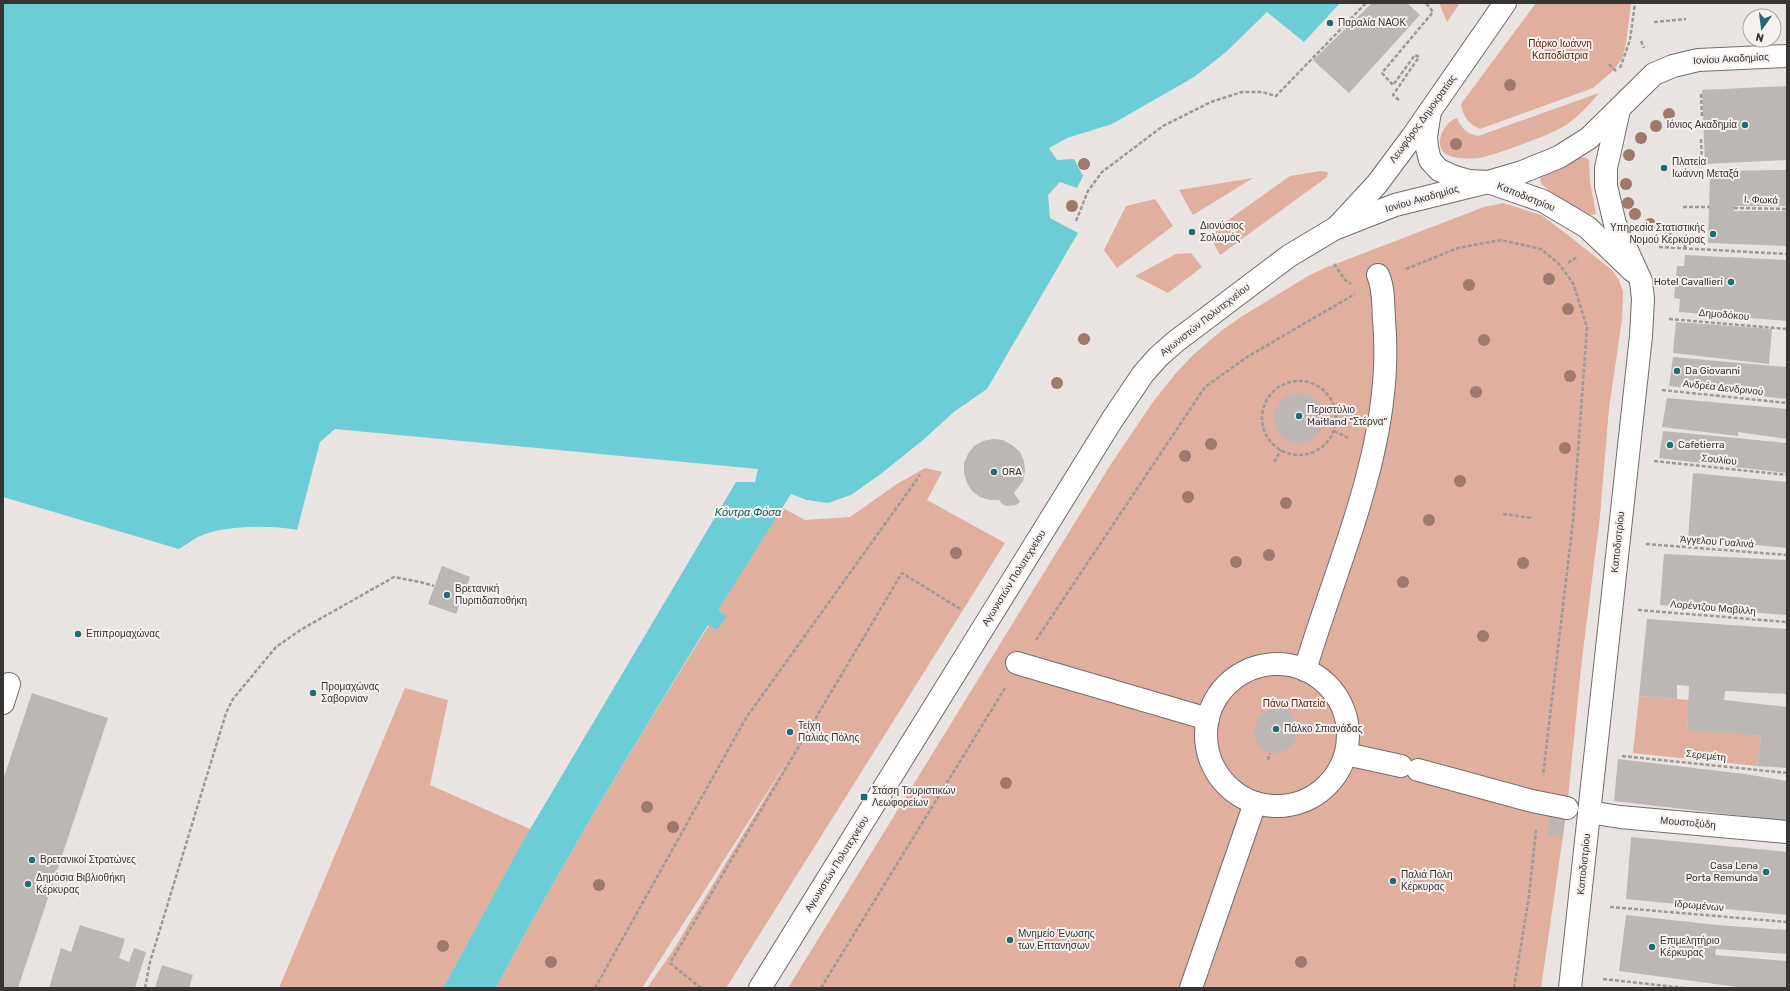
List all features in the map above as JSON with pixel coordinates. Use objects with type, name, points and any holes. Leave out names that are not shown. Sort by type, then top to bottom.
[{"type":"street","name":"Λεωφόρος Δημοκρατίας","points":[[1334,229],[1377,184],[1505,3]]},
{"type":"street","name":"Ιονίου Ακαδημίας","points":[[1334,229],[1396,205],[1488,182],[1528,170],[1572,150],[1598,130],[1654,74],[1673,66],[1689,61],[1787,56]]},
{"type":"street","points":[[1619,108],[1606,168],[1606,186],[1615,224],[1641,281]]},
{"type":"street","name":"Ιονίου Ακαδημίας","points":[[1430,111],[1426,137],[1430,160],[1439,170],[1455,177],[1469,181],[1488,182]]},
{"type":"street","name":"Καποδιστρίου","points":[[1488,182],[1543,201],[1587,227],[1607,248],[1625,262],[1641,281],[1643,299],[1641,336],[1570,988]]},
{"type":"street","name":"Αγωνιστών Πολυτεχνείου","points":[[760,988],[1112,420],[1143,374],[1158,357],[1193,327],[1289,256],[1334,229]]},
{"type":"street","points":[[1305,670],[1320,617],[1364,491],[1376,445],[1382,412],[1386,367],[1382,290],[1378,275]]},
{"type":"street","points":[[1017,663],[1208,719]]},
{"type":"street","points":[[1271,665],[1288,665],[1305,670],[1320,679],[1329,687],[1342,706],[1347,722],[1348,738],[1346,754],[1336,775],[1319,792],[1298,803],[1288,805],[1277,806],[1255,803],[1233,791],[1216,772],[1208,749],[1206,734],[1208,719],[1214,702],[1221,692],[1238,676],[1255,668],[1271,665]]},
{"type":"street","points":[[1346,754],[1410,768],[1532,802],[1567,808]]},
{"type":"street","points":[[1191,988],[1255,803]]},
{"type":"street","name":"Μουστοξύδη","points":[[1589,812],[1620,817],[1787,832]]},
{"type":"path","points":[[1076,221],[1088,191],[1102,172],[1130,150],[1163,126],[1212,102],[1242,92],[1262,92],[1276,96],[1366,3]]},
{"type":"path","points":[[1399,100],[1393,96],[1419,57],[1416,54],[1393,85],[1382,73],[1433,12],[1426,3]]},
{"type":"path","points":[[1635,3],[1630,40],[1624,60],[1620,66],[1621,70],[1642,87]]},
{"type":"path","points":[[1654,22],[1686,19]]},
{"type":"path","points":[[1609,64],[1618,73]]},
{"type":"path","points":[[1701,94],[1702,118]]},
{"type":"path","points":[[1701,139],[1702,164]]},
{"type":"path","points":[[1683,207],[1710,207]]},
{"type":"path","name":"Ι. Φωκά","points":[[1734,208],[1787,209]]},
{"type":"path","points":[[1685,242],[1685,249]]},
{"type":"path","points":[[1659,247],[1787,254]]},
{"type":"path","points":[[1334,264],[1345,280],[1355,287]]},
{"type":"path","name":"Δημοδόκου","points":[[1666,319],[1787,329]]},
{"type":"path","points":[[1293,382],[1306,382],[1318,386],[1328,394],[1334,405],[1337,418],[1334,430],[1328,442],[1318,450],[1306,454],[1293,454],[1281,450],[1271,442],[1264,431],[1262,418],[1264,406],[1271,394],[1281,386],[1293,382]]},
{"type":"path","name":"Ανδρέα Δενδρινού","points":[[1657,390],[1787,403]]},
{"type":"path","points":[[1274,462],[1281,450]]},
{"type":"path","name":"Σουλίου","points":[[1650,461],[1787,475]]},
{"type":"path","points":[[594,988],[746,718],[920,475]]},
{"type":"path","points":[[1503,514],[1533,518]]},
{"type":"path","name":"Άγγελου Γυαλινά","points":[[1645,544],[1787,555]]},
{"type":"path","points":[[701,988],[670,963],[902,574],[965,611]]},
{"type":"path","points":[[145,988],[150,962],[226,713],[233,699],[276,647],[357,597],[394,577],[434,586]]},
{"type":"path","name":"Λορέντζου Μαβίλλη","points":[[1637,610],[1787,622]]},
{"type":"path","points":[[1268,760],[1270,753]]},
{"type":"path","name":"Σερεμέτη","points":[[1624,756],[1787,773]]},
{"type":"path","name":"Ιδρωμένων","points":[[1610,907],[1787,922]]},
{"type":"path","points":[[1603,979],[1685,988]]},
{"type":"green space","points":[[1439,3],[1460,3],[1447,22]]},
{"type":"green space","name":"Πάρκο Ιωάννη Καποδίστρια","points":[[1536,3],[1631,3],[1626,44],[1622,58],[1614,70],[1593,88],[1480,129],[1472,125],[1467,119],[1461,104]]},
{"type":"green space","points":[[1599,93],[1584,110],[1566,125],[1549,134],[1509,149],[1478,158],[1467,159],[1448,155],[1443,152],[1440,147],[1441,135],[1444,129],[1452,120],[1457,118],[1465,130],[1478,136]]},
{"type":"green space","points":[[1583,157],[1589,161],[1590,182],[1596,214],[1592,215],[1557,196],[1540,181],[1541,173]]},
{"type":"green space","points":[[1320,171],[1328,172],[1327,177],[1220,255],[1213,242],[1217,228],[1290,176]]},
{"type":"green space","points":[[1253,178],[1193,215],[1179,190]]},
{"type":"green space","points":[[1155,199],[1173,226],[1117,268],[1104,250],[1126,206]]},
{"type":"green space","name":"Πάνω Πλατεία","points":[[1503,203],[1541,215],[1564,232],[1612,270],[1619,280],[1623,292],[1622,320],[1609,408],[1600,516],[1582,659],[1567,808],[1541,988],[788,988],[1111,464],[1153,402],[1176,373],[1193,355],[1221,331],[1308,276],[1325,268],[1484,207]]},
{"type":"green space","points":[[1191,253],[1202,267],[1168,293],[1135,276],[1176,254]]},
{"type":"green space","points":[[925,468],[942,472],[927,500],[1005,543],[726,988],[647,988],[672,952],[788,760],[642,988],[496,988],[572,850],[681,670],[709,625],[717,630],[726,616],[718,610],[781,507],[805,520],[850,517],[897,484]]},
{"type":"green space","points":[[405,688],[448,700],[430,785],[530,829],[443,988],[279,988]]},
{"type":"green space","points":[[1639,696],[1689,700],[1687,728],[1761,736],[1757,766],[1633,753]]},
{"type":"water","name":"Κόντρα Φόσα","points":[[3,3],[1340,3],[1304,42],[1267,12],[1226,52],[1194,77],[1112,124],[1067,138],[1049,148],[1057,160],[1074,159],[1083,176],[1077,188],[1060,182],[1048,195],[1050,218],[1078,233],[987,389],[955,411],[923,440],[882,473],[851,495],[828,503],[807,500],[791,494],[718,610],[727,616],[717,630],[708,625],[572,850],[496,988],[443,988],[523,841],[736,482],[755,482],[758,469],[335,429],[320,442],[297,530],[273,527],[246,527],[220,530],[198,537],[179,549],[3,497]]},
{"type":"building","points":[[1372,3],[1407,3],[1420,15],[1349,93],[1313,60]]},
{"type":"building","name":"Ιόνιος Ακαδημία","points":[[1787,86],[1787,160],[1705,164],[1702,90]]},
{"type":"building","points":[[1787,170],[1787,206],[1735,206],[1734,211],[1787,211],[1787,246],[1708,243],[1710,171]]},
{"type":"building","name":"Hotel Cavallieri","points":[[1685,255],[1787,260],[1787,321],[1679,312],[1680,299],[1674,298],[1677,266],[1684,266]]},
{"type":"building","points":[[1676,322],[1772,329],[1769,364],[1673,353]]},
{"type":"building","points":[[1673,357],[1787,367],[1787,399],[1669,386]]},
{"type":"building","name":"Περιστύλιο Maitland \"Στέρνα\"","points":[[1299,393],[1309,395],[1317,400],[1322,408],[1324,418],[1322,428],[1317,436],[1309,441],[1299,443],[1289,441],[1281,436],[1276,428],[1274,418],[1276,408],[1281,400],[1289,395]]},
{"type":"building","points":[[1667,398],[1787,409],[1787,439],[1738,432],[1738,436],[1662,427]]},
{"type":"building","points":[[1663,431],[1787,443],[1787,473],[1659,458]]},
{"type":"building","name":"ORA","points":[[993,439],[1003,440],[1012,445],[1020,452],[1024,461],[1025,471],[1023,481],[1014,493],[1020,502],[1016,505],[1007,506],[1002,504],[999,500],[990,500],[980,497],[972,491],[967,483],[964,473],[964,463],[968,454],[974,446],[983,441]]},
{"type":"building","points":[[1693,473],[1787,482],[1787,548],[1688,539]]},
{"type":"building","points":[[1664,554],[1787,560],[1787,615],[1660,605]]},
{"type":"building","name":"Βρετανική Πυριτιδαποθήκη","points":[[442,566],[470,577],[456,614],[428,604]]},
{"type":"building","points":[[1647,619],[1787,629],[1787,694],[1725,691],[1724,700],[1787,707],[1787,768],[1757,766],[1761,736],[1687,730],[1689,686],[1677,685],[1677,699],[1639,696]]},
{"type":"building","name":"Βρετανικοί Στρατώνες","points":[[32,693],[108,718],[18,988],[3,988],[3,780]]},
{"type":"building","name":"Πάλκο Σπιανάδας","points":[[1272,707],[1289,711],[1299,728],[1292,746],[1277,754],[1260,748],[1253,731],[1259,717]]},
{"type":"building","points":[[1618,759],[1745,774],[1787,781],[1787,821],[1614,801]]},
{"type":"building","points":[[1551,810],[1566,812],[1562,838],[1547,835]]},
{"type":"building","points":[[1631,837],[1787,852],[1787,915],[1626,899]]},
{"type":"building","points":[[1626,915],[1717,925],[1787,930],[1787,954],[1716,949],[1715,955],[1787,961],[1787,988],[1737,987],[1619,971]]},
{"type":"building","points":[[80,925],[125,939],[119,958],[129,962],[134,948],[146,952],[135,988],[49,988],[61,948],[71,952]]},
{"type":"building","points":[[162,965],[193,975],[189,988],[155,988]]},
{"type":"place","name":"Παραλία ΝΑΟΚ","points":[[1330,23]]},
{"type":"place","name":"Ιόνιος Ακαδημία","points":[[1745,125]]},
{"type":"place","name":"Πλατεία Ιωάννη Μεταξά","points":[[1664,168]]},
{"type":"place","name":"Διονύσιος Σολωμός","points":[[1192,232]]},
{"type":"place","name":"Υπηρεσία Στατιστικής Νομού Κερκύρας","points":[[1713,234]]},
{"type":"place","name":"Hotel Cavallieri","points":[[1731,282]]},
{"type":"place","name":"Da Giovanni","points":[[1677,371]]},
{"type":"place","name":"Περιστύλιο Maitland \"Στέρνα\"","points":[[1299,416]]},
{"type":"place","name":"Cafetierra","points":[[1670,445]]},
{"type":"place","name":"ORA","points":[[994,472]]},
{"type":"place","name":"Βρετανική Πυριτιδαποθήκη","points":[[447,595]]},
{"type":"place","name":"Επιπρομαχώνας","points":[[78,634]]},
{"type":"place","name":"Προμαχώνας Σαβορνιαν","points":[[313,693]]},
{"type":"place","name":"Πάλκο Σπιανάδας","points":[[1276,729]]},
{"type":"place","name":"Τείχη Παλιάς Πόλης","points":[[790,732]]},
{"type":"place","name":"Στάση Τουριστικών Λεωφορείων","points":[[864,797]]},
{"type":"place","name":"Βρετανικοί Στρατώνες","points":[[32,860]]},
{"type":"place","name":"Casa Lena Porta Remunda","points":[[1766,872]]},
{"type":"place","name":"Παλιά Πόλη Κέρκυρας","points":[[1393,881]]},
{"type":"place","name":"Δημόσια Βιβλιοθήκη Κέρκυρας","points":[[28,884]]},
{"type":"place","name":"Μνημείο Ένωσης των Επτανήσων","points":[[1010,940]]},
{"type":"place","name":"Επιμελητήριο Κέρκυρας","points":[[1652,947]]}]
